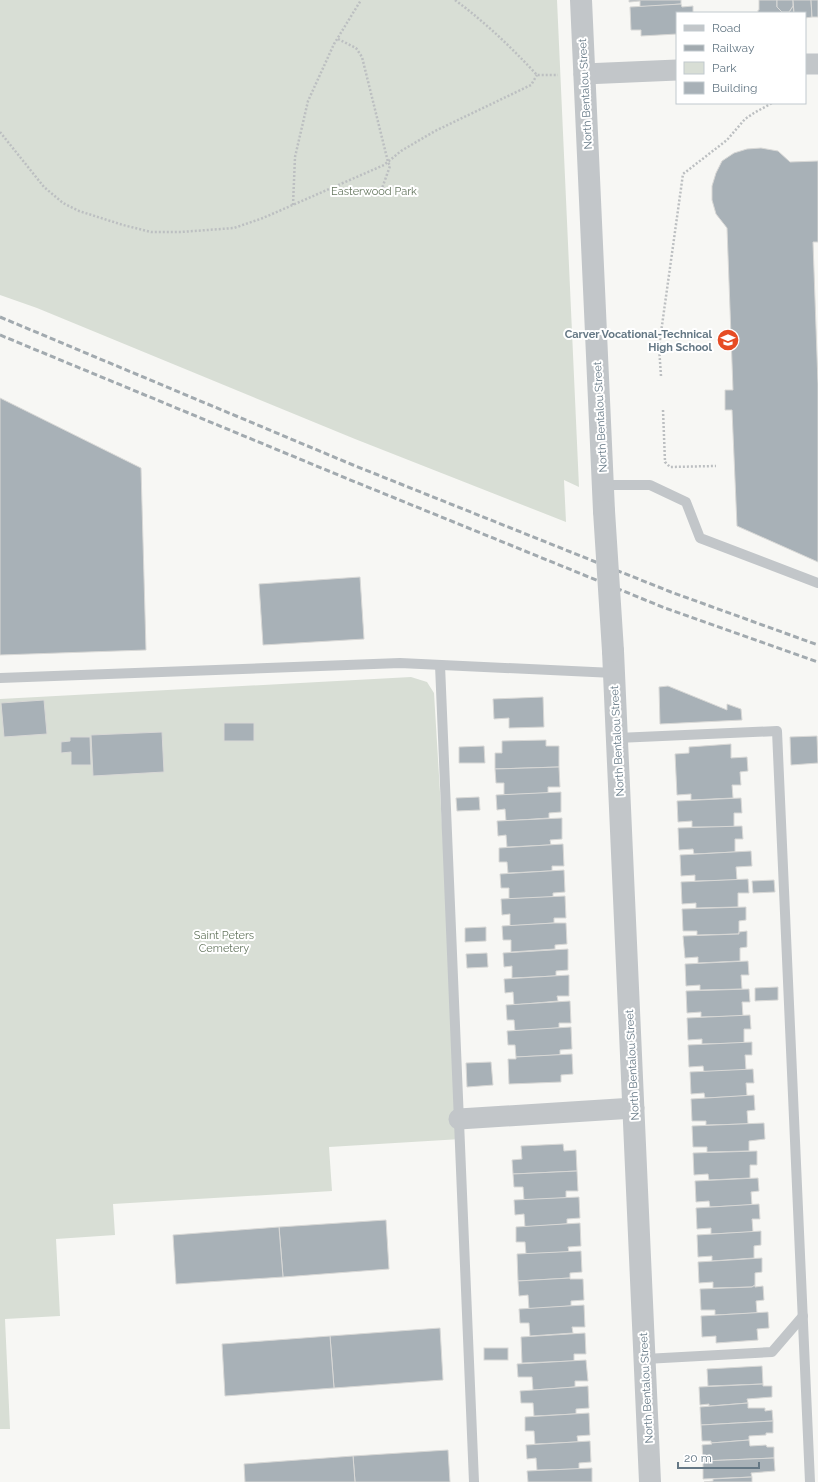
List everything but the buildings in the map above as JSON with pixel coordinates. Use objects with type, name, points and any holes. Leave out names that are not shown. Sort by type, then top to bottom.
[{"type":"street","name":"North Bentalou Street","points":[[581,0],[604,511],[613,651],[650,1482]]},
{"type":"street","points":[[806,64],[818,64]]},
{"type":"street","points":[[584,74],[676,70]]},
{"type":"street","points":[[459,1119],[634,1108]]},
{"type":"lane","points":[[603,484],[650,485],[686,502],[700,538],[818,583]]},
{"type":"lane","points":[[0,678],[400,663],[614,673]]},
{"type":"lane","points":[[440,665],[474,1482]]},
{"type":"lane","points":[[617,738],[777,731],[810,1482]]},
{"type":"lane","points":[[645,1359],[772,1352],[803,1316]]},
{"type":"path","points":[[293,205],[295,157],[308,101],[338,38],[361,0]]},
{"type":"path","points":[[455,0],[481,19],[516,52],[537,75],[558,75]]},
{"type":"path","points":[[338,38],[356,48],[362,57],[390,166],[380,194]]},
{"type":"path","points":[[0,132],[44,187],[63,203],[79,211],[151,232],[181,232],[234,228],[263,218],[388,162],[401,151],[435,131],[531,85],[537,75]]},
{"type":"path","points":[[661,376],[659,347],[683,174],[727,140],[745,119],[770,104]]},
{"type":"path","points":[[663,410],[665,462],[670,466],[716,466]]},
{"type":"green space","name":"Easterwood Park","points":[[0,0],[557,0],[579,487],[564,480],[566,522],[355,439],[37,308],[0,295]]},
{"type":"green space","name":"Saint Peters Cemetery","points":[[411,677],[427,682],[434,693],[461,1139],[329,1147],[332,1191],[113,1204],[115,1235],[56,1239],[60,1316],[5,1319],[10,1429],[0,1429],[0,699]]},
{"type":"railway","points":[[0,317],[353,465],[671,592],[818,645]]},
{"type":"railway","points":[[0,335],[665,608],[818,662]]},
{"type":"place","name":"Carver Vocational-Technical High School","points":[[728,340]]}]
